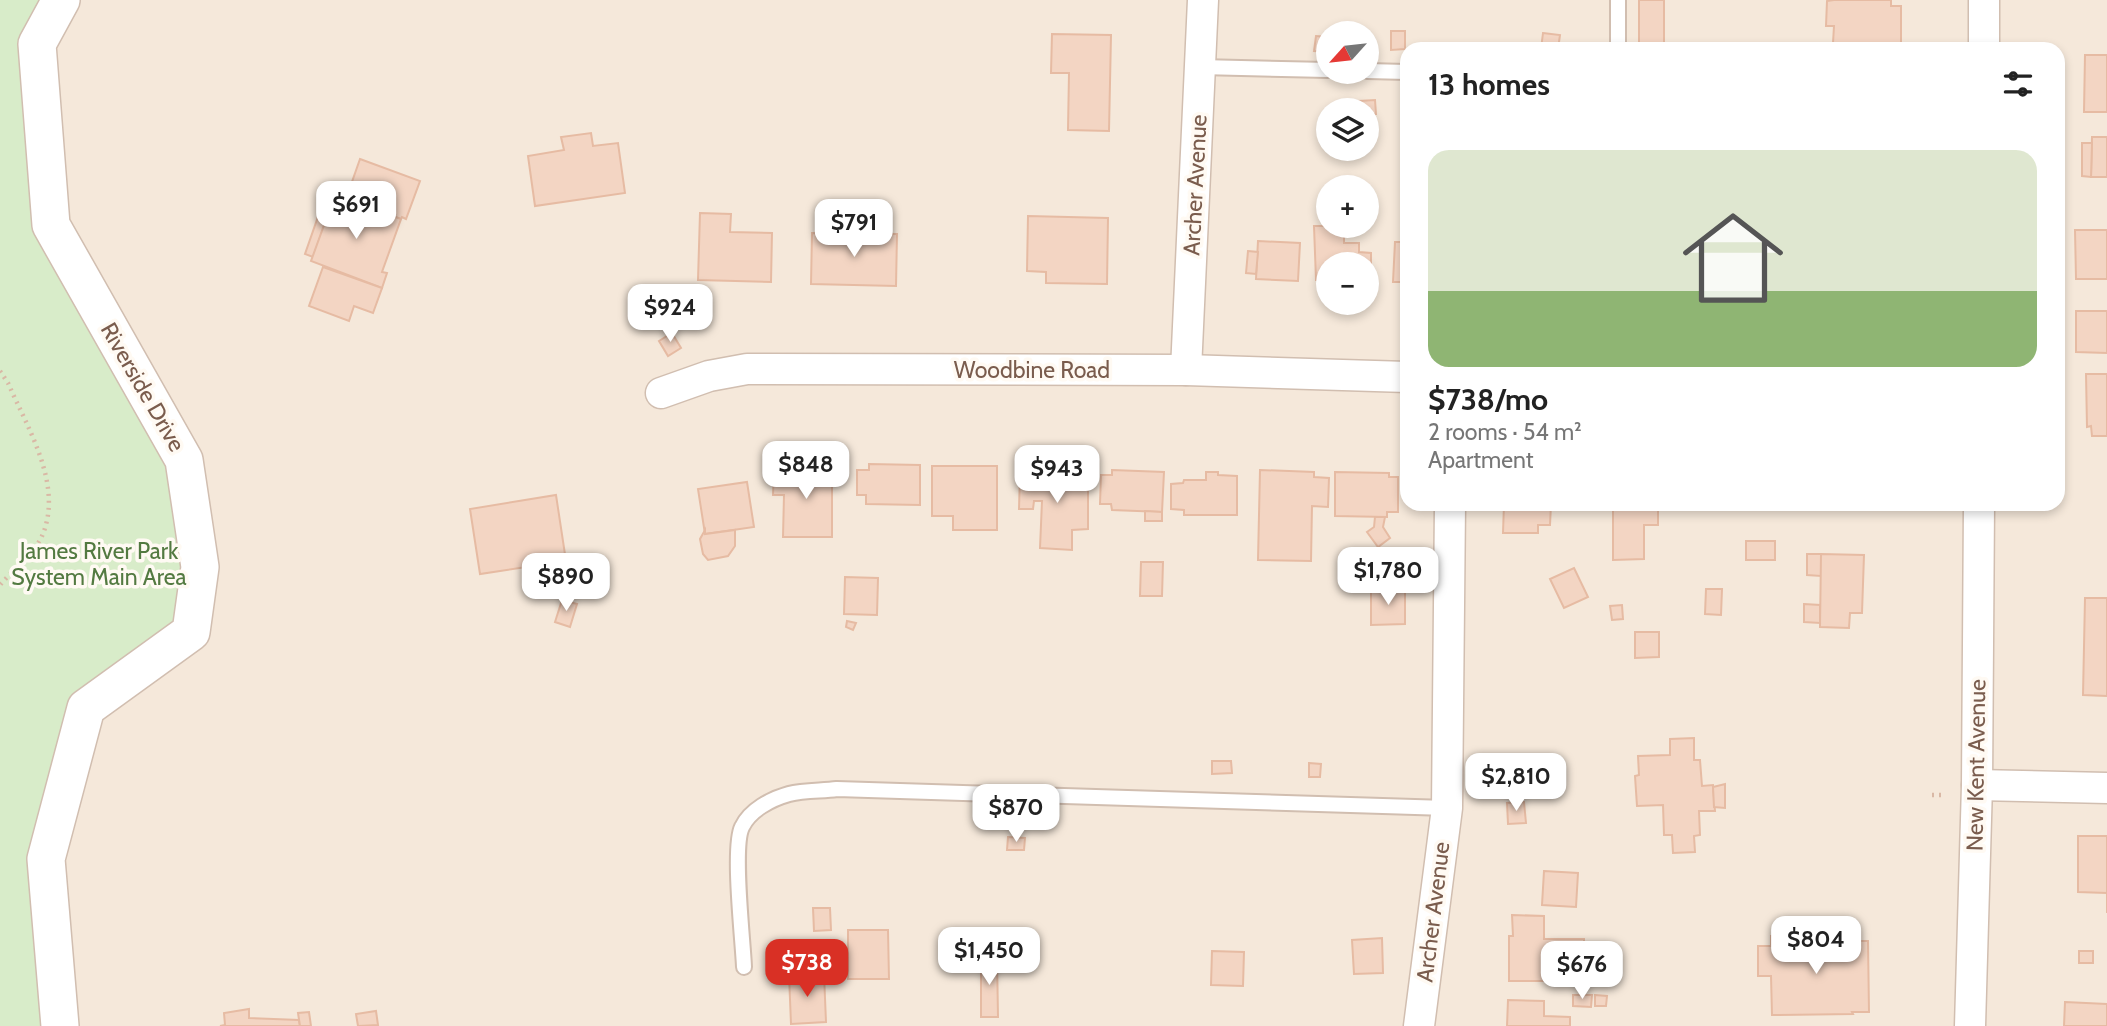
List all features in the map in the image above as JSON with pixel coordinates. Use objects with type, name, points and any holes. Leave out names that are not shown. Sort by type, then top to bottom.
[{"type":"street","name":"Riverside Drive","points":[[60,1026],[46,859],[86,708],[191,632],[200,567],[184,460],[51,225],[37,44],[61,0]]},
{"type":"street","name":"Archer Avenue","points":[[1186,370],[1203,0]]},
{"type":"street","points":[[1984,0],[1984,42]]},
{"type":"street","name":"Woodbine Road","points":[[661,393],[709,376],[747,369],[1186,370],[1400,377]]},
{"type":"street","name":"Archer Avenue","points":[[1419,1026],[1447,808],[1450,511]]},
{"type":"street","name":"New Kent Avenue","points":[[1970,1026],[1977,785],[1979,511]]},
{"type":"street","points":[[1977,785],[2107,788]]},
{"type":"lane","points":[[1618,0],[1618,42]]},
{"type":"lane","points":[[1200,67],[1316,70]]},
{"type":"lane","points":[[1379,71],[1400,72]]},
{"type":"lane","points":[[744,967],[737,850],[741,829],[751,814],[768,802],[791,793],[837,789],[1447,808]]},
{"type":"path","points":[[0,371],[8,383],[46,471],[49,513],[42,538],[0,585]]},
{"type":"shaded area","points":[[61,0],[2107,0],[2107,1026],[60,1026],[51,225],[37,44]]},
{"type":"green space","name":"James River Park System Main Area","points":[[0,0],[61,0],[37,44],[51,225],[184,460],[191,632],[86,708],[46,859],[60,1026],[0,1026]]},
{"type":"building","points":[[1639,0],[1664,0],[1664,42],[1639,42]]},
{"type":"building","points":[[1891,0],[1891,6],[1901,6],[1901,42],[1833,42],[1834,26],[1826,26],[1827,1]]},
{"type":"building","points":[[1391,31],[1405,31],[1405,42],[1400,42],[1400,49],[1391,50]]},
{"type":"building","points":[[1543,33],[1560,35],[1559,42],[1542,42]]},
{"type":"building","points":[[1052,34],[1111,35],[1109,131],[1068,130],[1069,73],[1051,73]]},
{"type":"building","points":[[2085,55],[2107,55],[2107,112],[2084,112]]},
{"type":"building","points":[[591,133],[593,146],[618,143],[625,193],[535,206],[528,156],[564,150],[561,137]]},
{"type":"building","points":[[2092,137],[2107,137],[2107,177],[2091,177]]},
{"type":"building","points":[[2082,143],[2092,143],[2091,177],[2082,176]]},
{"type":"building","points":[[360,159],[420,181],[406,219],[346,199]]},
{"type":"building","points":[[327,191],[335,195],[313,257],[305,254]]},
{"type":"building","points":[[335,195],[401,219],[382,272],[387,273],[382,288],[311,261]]},
{"type":"building","points":[[700,213],[731,214],[730,232],[772,233],[771,282],[698,280]]},
{"type":"building","points":[[1028,216],[1108,218],[1107,284],[1046,283],[1046,272],[1027,271]]},
{"type":"building","points":[[872,222],[887,223],[887,234],[872,234]]},
{"type":"building","points":[[1314,226],[1316,238],[1344,238],[1344,243],[1359,243],[1359,252],[1316,252],[1316,280]]},
{"type":"building","points":[[2075,230],[2107,230],[2107,279],[2076,279]]},
{"type":"building","points":[[812,233],[897,234],[896,286],[811,284]]},
{"type":"building","points":[[1258,241],[1300,243],[1298,281],[1256,279]]},
{"type":"building","points":[[1395,242],[1400,242],[1400,282],[1393,282]]},
{"type":"building","points":[[1248,251],[1258,252],[1256,274],[1246,273]]},
{"type":"building","points":[[323,267],[382,288],[373,313],[354,306],[349,321],[309,306]]},
{"type":"building","points":[[2076,311],[2107,311],[2107,353],[2076,352]]},
{"type":"building","points":[[672,333],[681,348],[668,356],[659,341]]},
{"type":"building","points":[[2086,374],[2107,374],[2107,436],[2092,436],[2091,426],[2087,427]]},
{"type":"building","points":[[869,464],[920,465],[920,505],[866,504],[866,495],[857,495],[857,470],[869,470]]},
{"type":"building","points":[[932,466],[997,466],[997,530],[953,530],[953,516],[932,516]]},
{"type":"building","points":[[1073,467],[1084,468],[1084,475],[1088,475],[1088,529],[1072,530],[1072,550],[1040,548],[1042,501],[1034,501],[1033,509],[1019,509],[1020,473],[1074,474]]},
{"type":"building","points":[[774,468],[832,468],[832,537],[783,537],[784,495],[773,495]]},
{"type":"building","points":[[1112,470],[1164,472],[1162,512],[1112,510],[1111,504],[1100,504],[1101,475],[1112,475]]},
{"type":"building","points":[[1260,470],[1314,472],[1314,477],[1329,478],[1328,507],[1312,506],[1311,561],[1258,560]]},
{"type":"building","points":[[1206,472],[1237,476],[1237,515],[1184,515],[1184,510],[1171,509],[1171,484],[1183,483],[1184,480],[1206,480]]},
{"type":"building","points":[[1335,472],[1389,473],[1389,477],[1398,477],[1398,512],[1387,512],[1387,517],[1335,516]]},
{"type":"building","points":[[747,482],[754,527],[705,534],[698,489]]},
{"type":"building","points":[[556,495],[566,561],[480,574],[470,509]]},
{"type":"building","points":[[1145,511],[1162,512],[1162,521],[1145,521]]},
{"type":"building","points":[[1504,511],[1551,511],[1550,525],[1538,525],[1538,533],[1503,533]]},
{"type":"building","points":[[1613,511],[1658,511],[1658,525],[1644,525],[1644,559],[1613,560]]},
{"type":"building","points":[[1375,517],[1385,517],[1383,527],[1390,538],[1378,547],[1367,532],[1374,527]]},
{"type":"building","points":[[705,530],[705,534],[735,530],[735,546],[728,556],[708,560],[703,554],[700,539]]},
{"type":"building","points":[[1746,541],[1775,541],[1775,560],[1746,560]]},
{"type":"building","points":[[1807,554],[1821,554],[1821,576],[1807,575]]},
{"type":"building","points":[[1821,554],[1864,555],[1862,613],[1850,613],[1849,628],[1820,627]]},
{"type":"building","points":[[1141,562],[1163,562],[1162,596],[1140,596]]},
{"type":"building","points":[[1574,568],[1588,597],[1564,608],[1550,579]]},
{"type":"building","points":[[845,577],[878,578],[877,615],[844,614]]},
{"type":"building","points":[[1405,589],[1405,624],[1371,625],[1371,590]]},
{"type":"building","points":[[1706,589],[1722,589],[1721,615],[1705,614]]},
{"type":"building","points":[[2085,598],[2107,598],[2107,696],[2083,695]]},
{"type":"building","points":[[562,600],[577,604],[570,627],[555,622]]},
{"type":"building","points":[[1804,604],[1820,605],[1820,623],[1804,622]]},
{"type":"building","points":[[1622,605],[1623,619],[1612,620],[1610,606]]},
{"type":"building","points":[[847,621],[856,623],[853,630],[846,627]]},
{"type":"building","points":[[1635,632],[1659,632],[1659,657],[1635,658]]},
{"type":"building","points":[[1694,738],[1694,760],[1700,760],[1702,786],[1713,785],[1715,811],[1699,811],[1700,835],[1694,836],[1695,852],[1673,853],[1672,835],[1664,835],[1663,805],[1637,806],[1635,776],[1639,775],[1638,756],[1670,755],[1670,739]]},
{"type":"building","points":[[1212,761],[1231,761],[1232,773],[1212,774]]},
{"type":"building","points":[[1309,763],[1321,764],[1320,777],[1309,777]]},
{"type":"building","points":[[1725,784],[1725,808],[1714,807],[1713,787]]},
{"type":"building","points":[[1524,802],[1526,823],[1508,824],[1507,803]]},
{"type":"building","points":[[2078,836],[2107,836],[2107,893],[2078,892]]},
{"type":"building","points":[[1008,837],[1025,838],[1024,850],[1007,850]]},
{"type":"building","points":[[1544,871],[1578,873],[1576,907],[1542,905]]},
{"type":"building","points":[[813,908],[830,908],[831,930],[814,931]]},
{"type":"building","points":[[1512,915],[1544,916],[1544,939],[1584,939],[1584,966],[1564,965],[1564,981],[1509,981]]},
{"type":"building","points":[[848,930],[888,930],[889,979],[848,979]]},
{"type":"building","points":[[1771,936],[1806,936],[1806,949],[1823,949],[1823,941],[1868,941],[1869,1012],[1772,1015],[1771,976],[1758,976],[1758,946],[1771,946]]},
{"type":"building","points":[[1382,938],[1383,973],[1354,974],[1352,940]]},
{"type":"building","points":[[1212,951],[1244,952],[1243,986],[1211,985]]},
{"type":"building","points":[[2079,951],[2093,951],[2093,963],[2079,963]]},
{"type":"building","points":[[981,957],[997,957],[998,1017],[981,1017]]},
{"type":"building","points":[[1564,965],[1580,966],[1581,980],[1564,980]]},
{"type":"building","points":[[824,974],[826,1022],[791,1024],[789,975]]},
{"type":"building","points":[[1573,995],[1592,995],[1591,1007],[1573,1006]]},
{"type":"building","points":[[1595,995],[1607,996],[1606,1006],[1595,1006]]},
{"type":"building","points":[[1508,1000],[1544,1001],[1544,1016],[1570,1017],[1570,1026],[1507,1026]]},
{"type":"building","points":[[2065,1002],[2107,1004],[2107,1026],[2064,1026]]},
{"type":"building","points":[[249,1009],[249,1018],[299,1020],[300,1026],[220,1026],[225,1025],[224,1013]]},
{"type":"building","points":[[376,1011],[378,1025],[358,1026],[356,1014]]},
{"type":"building","points":[[309,1012],[311,1026],[300,1026],[298,1013]]}]
